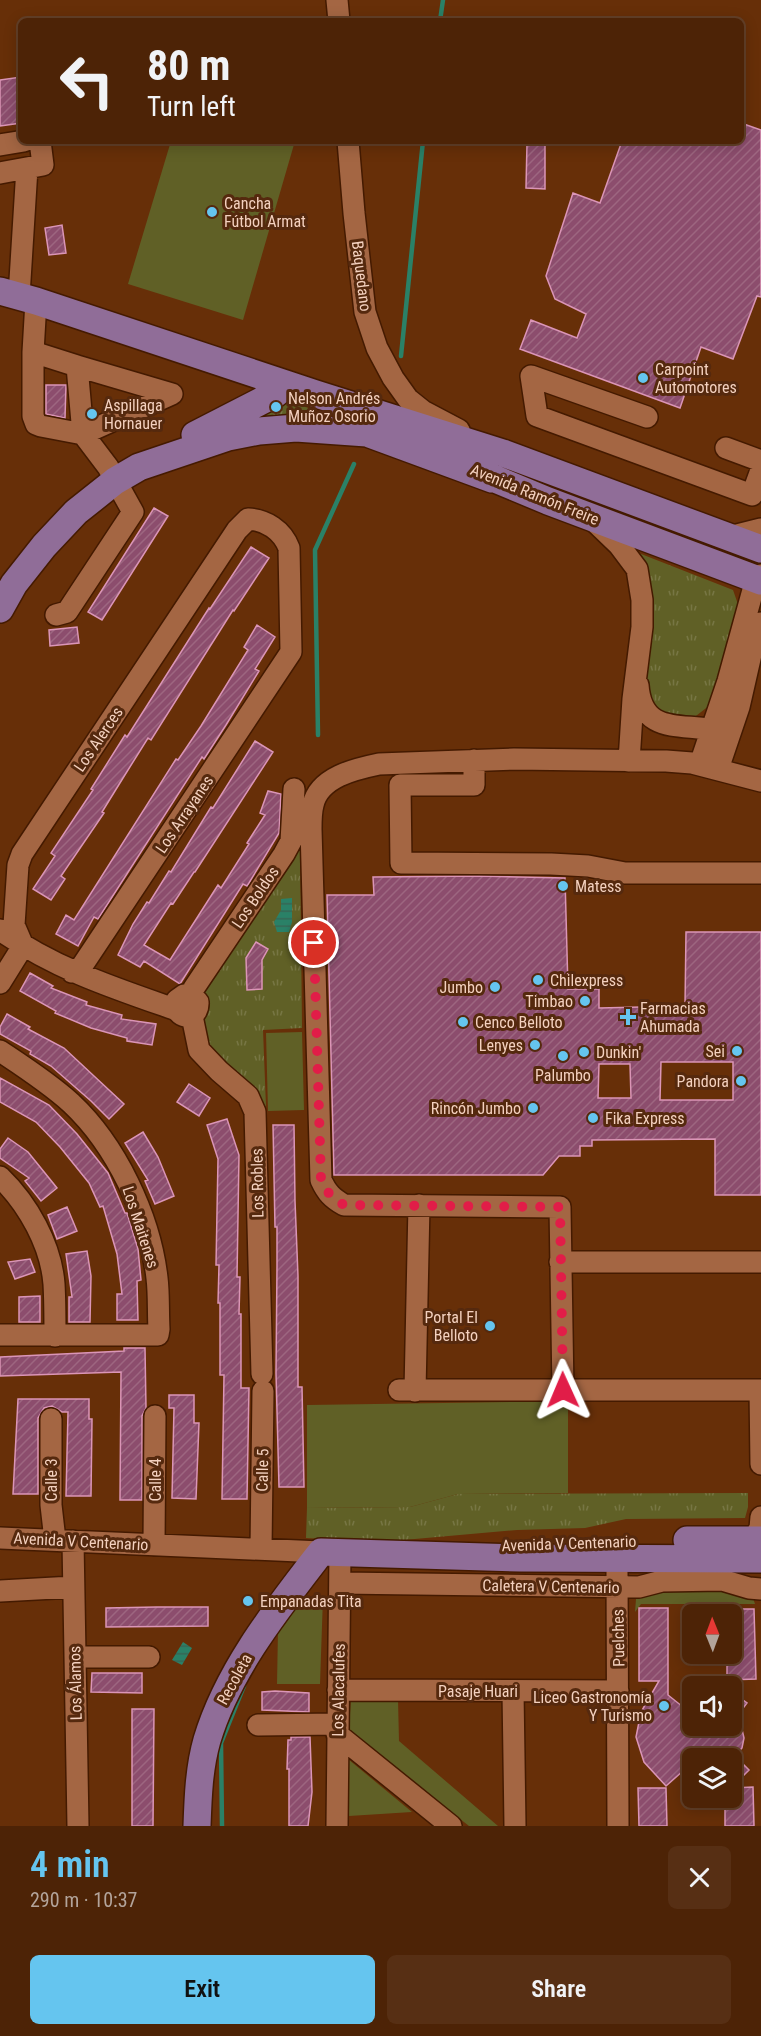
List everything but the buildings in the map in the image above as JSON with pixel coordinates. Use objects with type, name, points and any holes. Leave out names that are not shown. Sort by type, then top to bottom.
[{"type":"main road","name":"Avenida Ramón Freire","points":[[18,296],[286,385],[503,453],[761,549]]},
{"type":"main road","points":[[0,609],[14,584],[44,546],[76,512],[139,466],[203,430],[275,394],[286,385]]},
{"type":"main road","name":"Avenida Ramón Freire","points":[[316,394],[492,479],[759,578]]},
{"type":"main road","points":[[139,466],[228,437],[259,431],[316,428],[367,433],[492,479]]},
{"type":"main road","name":"Avenida V Centenario","points":[[377,1554],[520,1543],[759,1539]]},
{"type":"main road","name":"Avenida V Centenario","points":[[331,1553],[617,1559],[759,1539]]},
{"type":"main road","name":"Recoleta","points":[[196,1826],[199,1782],[207,1741],[218,1707],[238,1666],[331,1553]]},
{"type":"street","points":[[337,0],[339,18]]},
{"type":"street","points":[[0,145],[18,142]]},
{"type":"street","points":[[0,173],[43,165],[40,144]]},
{"type":"street","name":"Baquedano","points":[[348,144],[365,312],[377,348],[393,378],[408,399],[423,411],[503,453]]},
{"type":"street","points":[[27,168],[18,296],[33,352],[33,416],[36,424],[83,434],[172,394],[33,352]]},
{"type":"street","points":[[56,615],[67,612],[133,512],[108,466],[83,434],[77,366]]},
{"type":"street","points":[[647,417],[531,375],[537,416],[752,495],[761,470]]},
{"type":"street","points":[[726,448],[761,461]]},
{"type":"street","points":[[591,517],[619,545],[637,569],[642,600],[642,627],[629,761]]},
{"type":"street","name":"Los Alerces","points":[[23,946],[5,923],[18,865],[31,839],[237,530],[248,519],[257,519],[272,526],[282,534],[289,548],[291,652]]},
{"type":"street","points":[[729,537],[761,529]]},
{"type":"street","points":[[721,732],[728,681],[759,578]]},
{"type":"street","points":[[709,766],[721,732],[756,657],[761,624]]},
{"type":"street","name":"Los Arrayanes","points":[[77,969],[291,652]]},
{"type":"street","points":[[637,661],[643,709],[653,720],[666,726],[721,732]]},
{"type":"street","points":[[474,760],[474,785],[400,785],[401,863],[551,864],[588,866],[625,873],[761,873]]},
{"type":"street","points":[[563,1390],[560,1207],[344,1205],[326,1192],[321,1180],[311,829],[313,803],[325,785],[357,768],[379,764],[474,760],[629,761],[709,766],[761,781]]},
{"type":"street","name":"Los Boldos","points":[[185,1005],[291,841],[294,789]]},
{"type":"street","points":[[5,923],[77,969]]},
{"type":"street","points":[[0,983],[23,946],[77,969],[119,991],[185,1005]]},
{"type":"street","name":"Los Robles","points":[[185,1005],[199,1050],[219,1071],[248,1095],[255,1112],[262,1383]]},
{"type":"street","name":"Los Maitenes","points":[[0,1051],[73,1104],[113,1155],[130,1186],[147,1234],[158,1278],[158,1335],[0,1335]]},
{"type":"street","points":[[0,1177],[24,1205],[46,1248],[54,1283],[55,1336]]},
{"type":"street","points":[[418,1205],[407,1390],[761,1390],[761,1464]]},
{"type":"street","points":[[560,1262],[761,1262]]},
{"type":"street","name":"Calle 5","points":[[261,1549],[262,1383]]},
{"type":"street","name":"Calle 4","points":[[153,1545],[155,1416]]},
{"type":"street","name":"Calle 3","points":[[51,1419],[51,1504],[64,1541]]},
{"type":"street","name":"Avenida V Centenario","points":[[0,1538],[331,1553]]},
{"type":"street","name":"Los Álamos","points":[[64,1541],[73,1587],[78,1826]]},
{"type":"street","name":"Los Alacalufes","points":[[331,1553],[340,1583],[338,1826]]},
{"type":"street","name":"Puelches","points":[[617,1559],[618,1826]]},
{"type":"street","name":"Caletera V Centenario","points":[[340,1583],[639,1587],[662,1581],[722,1580],[761,1589]]},
{"type":"street","points":[[0,1591],[73,1587]]},
{"type":"street","points":[[75,1657],[149,1657]]},
{"type":"street","name":"Pasaje Huari","points":[[338,1690],[618,1691]]},
{"type":"street","points":[[513,1691],[515,1826]]},
{"type":"street","points":[[258,1725],[337,1729],[451,1826]]},
{"type":"green space","name":"Cancha Fútbol Armat","points":[[170,144],[294,144],[243,320],[128,284]]},
{"type":"green space","points":[[284,399],[330,416],[239,423]]},
{"type":"green space","points":[[636,552],[733,590],[741,613],[710,705],[692,719],[673,718],[651,708],[644,692]]},
{"type":"green space","points":[[300,845],[302,1028],[263,1030],[266,1107],[248,1081],[220,1058],[210,1046],[205,1032],[206,999],[204,992]]},
{"type":"green space","points":[[302,1032],[304,1110],[268,1111],[266,1033]]},
{"type":"green space","points":[[568,1401],[568,1493],[458,1494],[410,1507],[307,1508],[307,1405]]},
{"type":"green space","points":[[748,1493],[745,1518],[626,1519],[585,1528],[517,1530],[381,1542],[306,1538],[307,1508],[410,1507],[458,1494]]},
{"type":"green space","points":[[659,1584],[751,1592],[755,1604],[641,1604],[635,1612],[636,1599]]},
{"type":"green space","points":[[299,1597],[323,1597],[320,1684],[277,1684],[278,1630]]},
{"type":"green space","points":[[351,1699],[398,1699],[399,1741],[498,1826],[469,1826],[360,1740],[349,1728]]},
{"type":"green space","points":[[348,1759],[412,1812],[349,1816]]},
{"type":"shaded area","points":[[292,898],[292,922],[289,932],[277,932],[274,922],[281,910],[281,899]]},
{"type":"shaded area","points":[[183,1642],[192,1648],[182,1665],[172,1660]]},
{"type":"waterway","points":[[440,18],[443,0]]},
{"type":"waterway","points":[[401,356],[423,144]]},
{"type":"waterway","points":[[318,735],[315,550],[354,464]]},
{"type":"waterway","points":[[222,1826],[221,1743],[244,1686]]},
{"type":"place","name":"Cancha Fútbol Armat","points":[[212,212]]},
{"type":"place","name":"Carpoint Automotores","points":[[643,378]]},
{"type":"place","name":"Nelson Andrés Muñoz Osorio","points":[[276,407]]},
{"type":"place","name":"Aspillaga Hornauer","points":[[92,414]]},
{"type":"place","name":"Matess","points":[[563,886]]},
{"type":"place","name":"Chilexpress","points":[[538,980]]},
{"type":"place","name":"Jumbo","points":[[495,987]]},
{"type":"place","name":"Timbao","points":[[585,1001]]},
{"type":"place","name":"Farmacias Ahumada","points":[[628,1017]]},
{"type":"place","name":"Cenco Belloto","points":[[463,1022]]},
{"type":"place","name":"Lenyes","points":[[535,1045]]},
{"type":"place","name":"Sei","points":[[737,1051]]},
{"type":"place","name":"Dunkin'","points":[[584,1052]]},
{"type":"place","name":"Palumbo","points":[[563,1056]]},
{"type":"place","name":"Pandora","points":[[741,1081]]},
{"type":"place","name":"Rincón Jumbo","points":[[533,1108]]},
{"type":"place","name":"Fika Express","points":[[593,1118]]},
{"type":"place","name":"Portal El Belloto","points":[[490,1326]]},
{"type":"place","name":"Empanadas Tita","points":[[248,1601]]},
{"type":"place","name":"Liceo Gastronomía Y Turismo","points":[[664,1706]]},
{"type":"route","points":[[314,943],[321,1180],[326,1192],[344,1205],[560,1207],[563,1390]]}]
